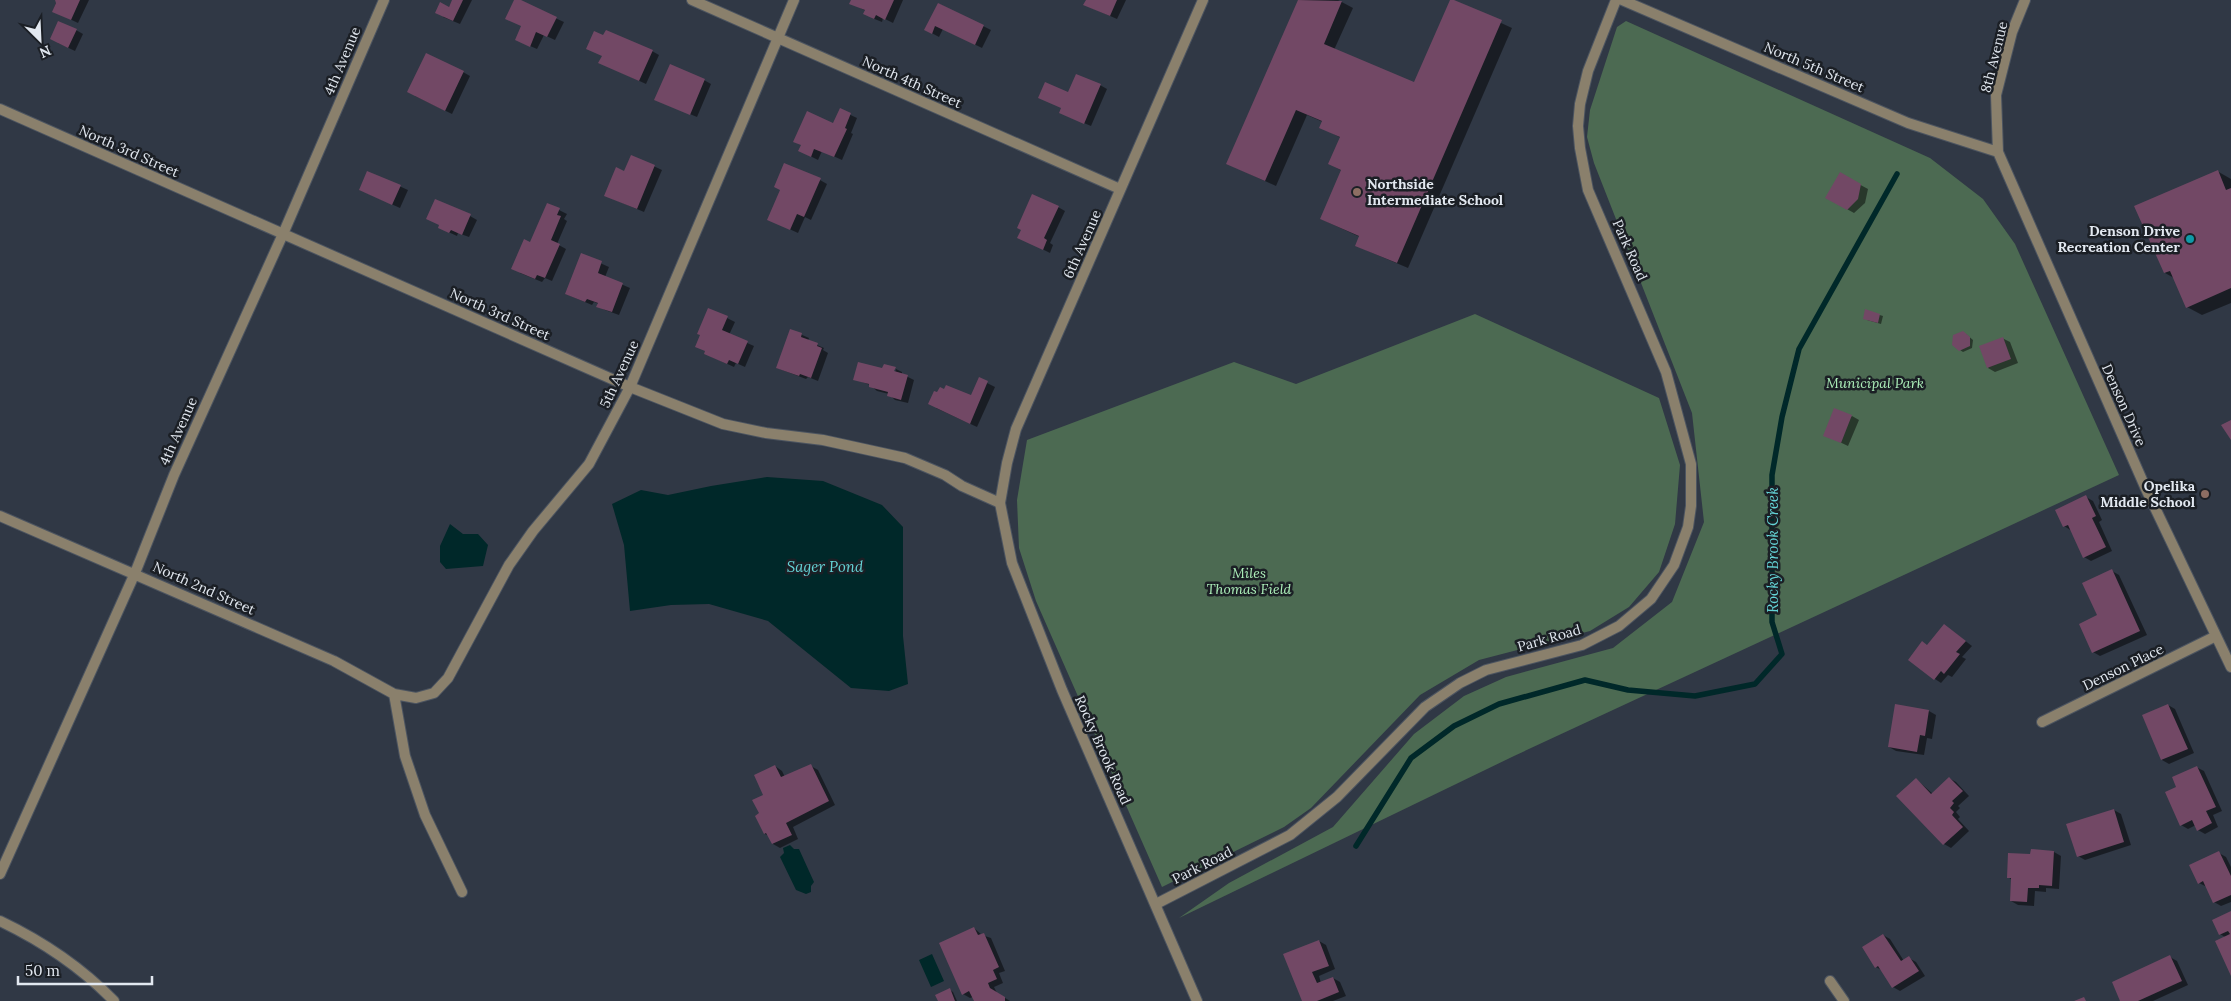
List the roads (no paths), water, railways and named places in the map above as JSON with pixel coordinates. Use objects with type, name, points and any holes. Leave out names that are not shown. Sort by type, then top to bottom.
[{"type":"street","name":"4th Avenue","points":[[0,874],[134,573],[174,475],[283,234],[384,0]]},
{"type":"street","name":"North 4th Street","points":[[692,0],[1120,190]]},
{"type":"street","name":"5th Avenue","points":[[394,694],[416,698],[434,693],[448,678],[510,564],[533,531],[589,464],[630,387],[794,0]]},
{"type":"street","name":"6th Avenue","points":[[1000,504],[1007,463],[1016,429],[1203,0]]},
{"type":"street","name":"Park Road","points":[[1156,904],[1290,836],[1337,797],[1425,706],[1460,683],[1486,670],[1582,645],[1619,626],[1651,600],[1674,565],[1689,520],[1691,464],[1666,372],[1588,190],[1580,148],[1578,126],[1580,104],[1588,71],[1616,0]]},
{"type":"street","name":"North 5th Street","points":[[1622,0],[1908,123],[1998,152]]},
{"type":"street","name":"8th Avenue","points":[[1998,152],[1996,95],[2012,32],[2025,0]]},
{"type":"street","name":"North 3rd Street","points":[[0,109],[630,387],[723,424],[766,434],[823,440],[905,458],[945,475],[962,486],[1000,504]]},
{"type":"street","name":"Denson Drive","points":[[1998,152],[2146,488],[2231,667]]},
{"type":"street","name":"Rocky Brook Road","points":[[1000,504],[1012,563],[1062,690],[1197,1001]]},
{"type":"street","name":"North 2nd Street","points":[[0,516],[334,661],[394,694]]},
{"type":"street","name":"Denson Place","points":[[2042,722],[2216,636]]},
{"type":"street","points":[[394,694],[405,756],[425,815],[462,892]]},
{"type":"street","points":[[0,921],[38,939],[91,976],[114,1001]]},
{"type":"street","points":[[1830,981],[1844,1001]]},
{"type":"water","name":"Sager Pond","points":[[767,477],[823,481],[882,505],[903,527],[903,636],[908,684],[889,691],[851,688],[768,621],[709,604],[671,605],[630,611],[624,545],[612,504],[641,490],[668,495]]},
{"type":"water","points":[[450,524],[463,534],[478,534],[488,545],[483,566],[446,569],[440,562],[440,546]]},
{"type":"water","points":[[790,845],[794,849],[799,849],[814,882],[811,886],[811,892],[806,894],[796,890],[780,857],[784,853],[783,848]]},
{"type":"water","points":[[932,954],[944,981],[931,987],[919,960]]},
{"type":"waterway","name":"Rocky Brook Creek","points":[[1356,846],[1411,758],[1454,726],[1499,704],[1585,680],[1628,690],[1695,696],[1755,684],[1782,654],[1772,622],[1772,475],[1782,417],[1799,349],[1897,174]]},
{"type":"place","name":"Northside Intermediate School","points":[[1357,192]]},
{"type":"place","name":"Denson Drive Recreation Center","points":[[2190,239]]},
{"type":"place","name":"Opelika Middle School","points":[[2205,494]]},
{"type":"park label","name":"Municipal Park","points":[[1875,383]]},
{"type":"park label","name":"Miles Thomas Field","points":[[1249,582]]}]
